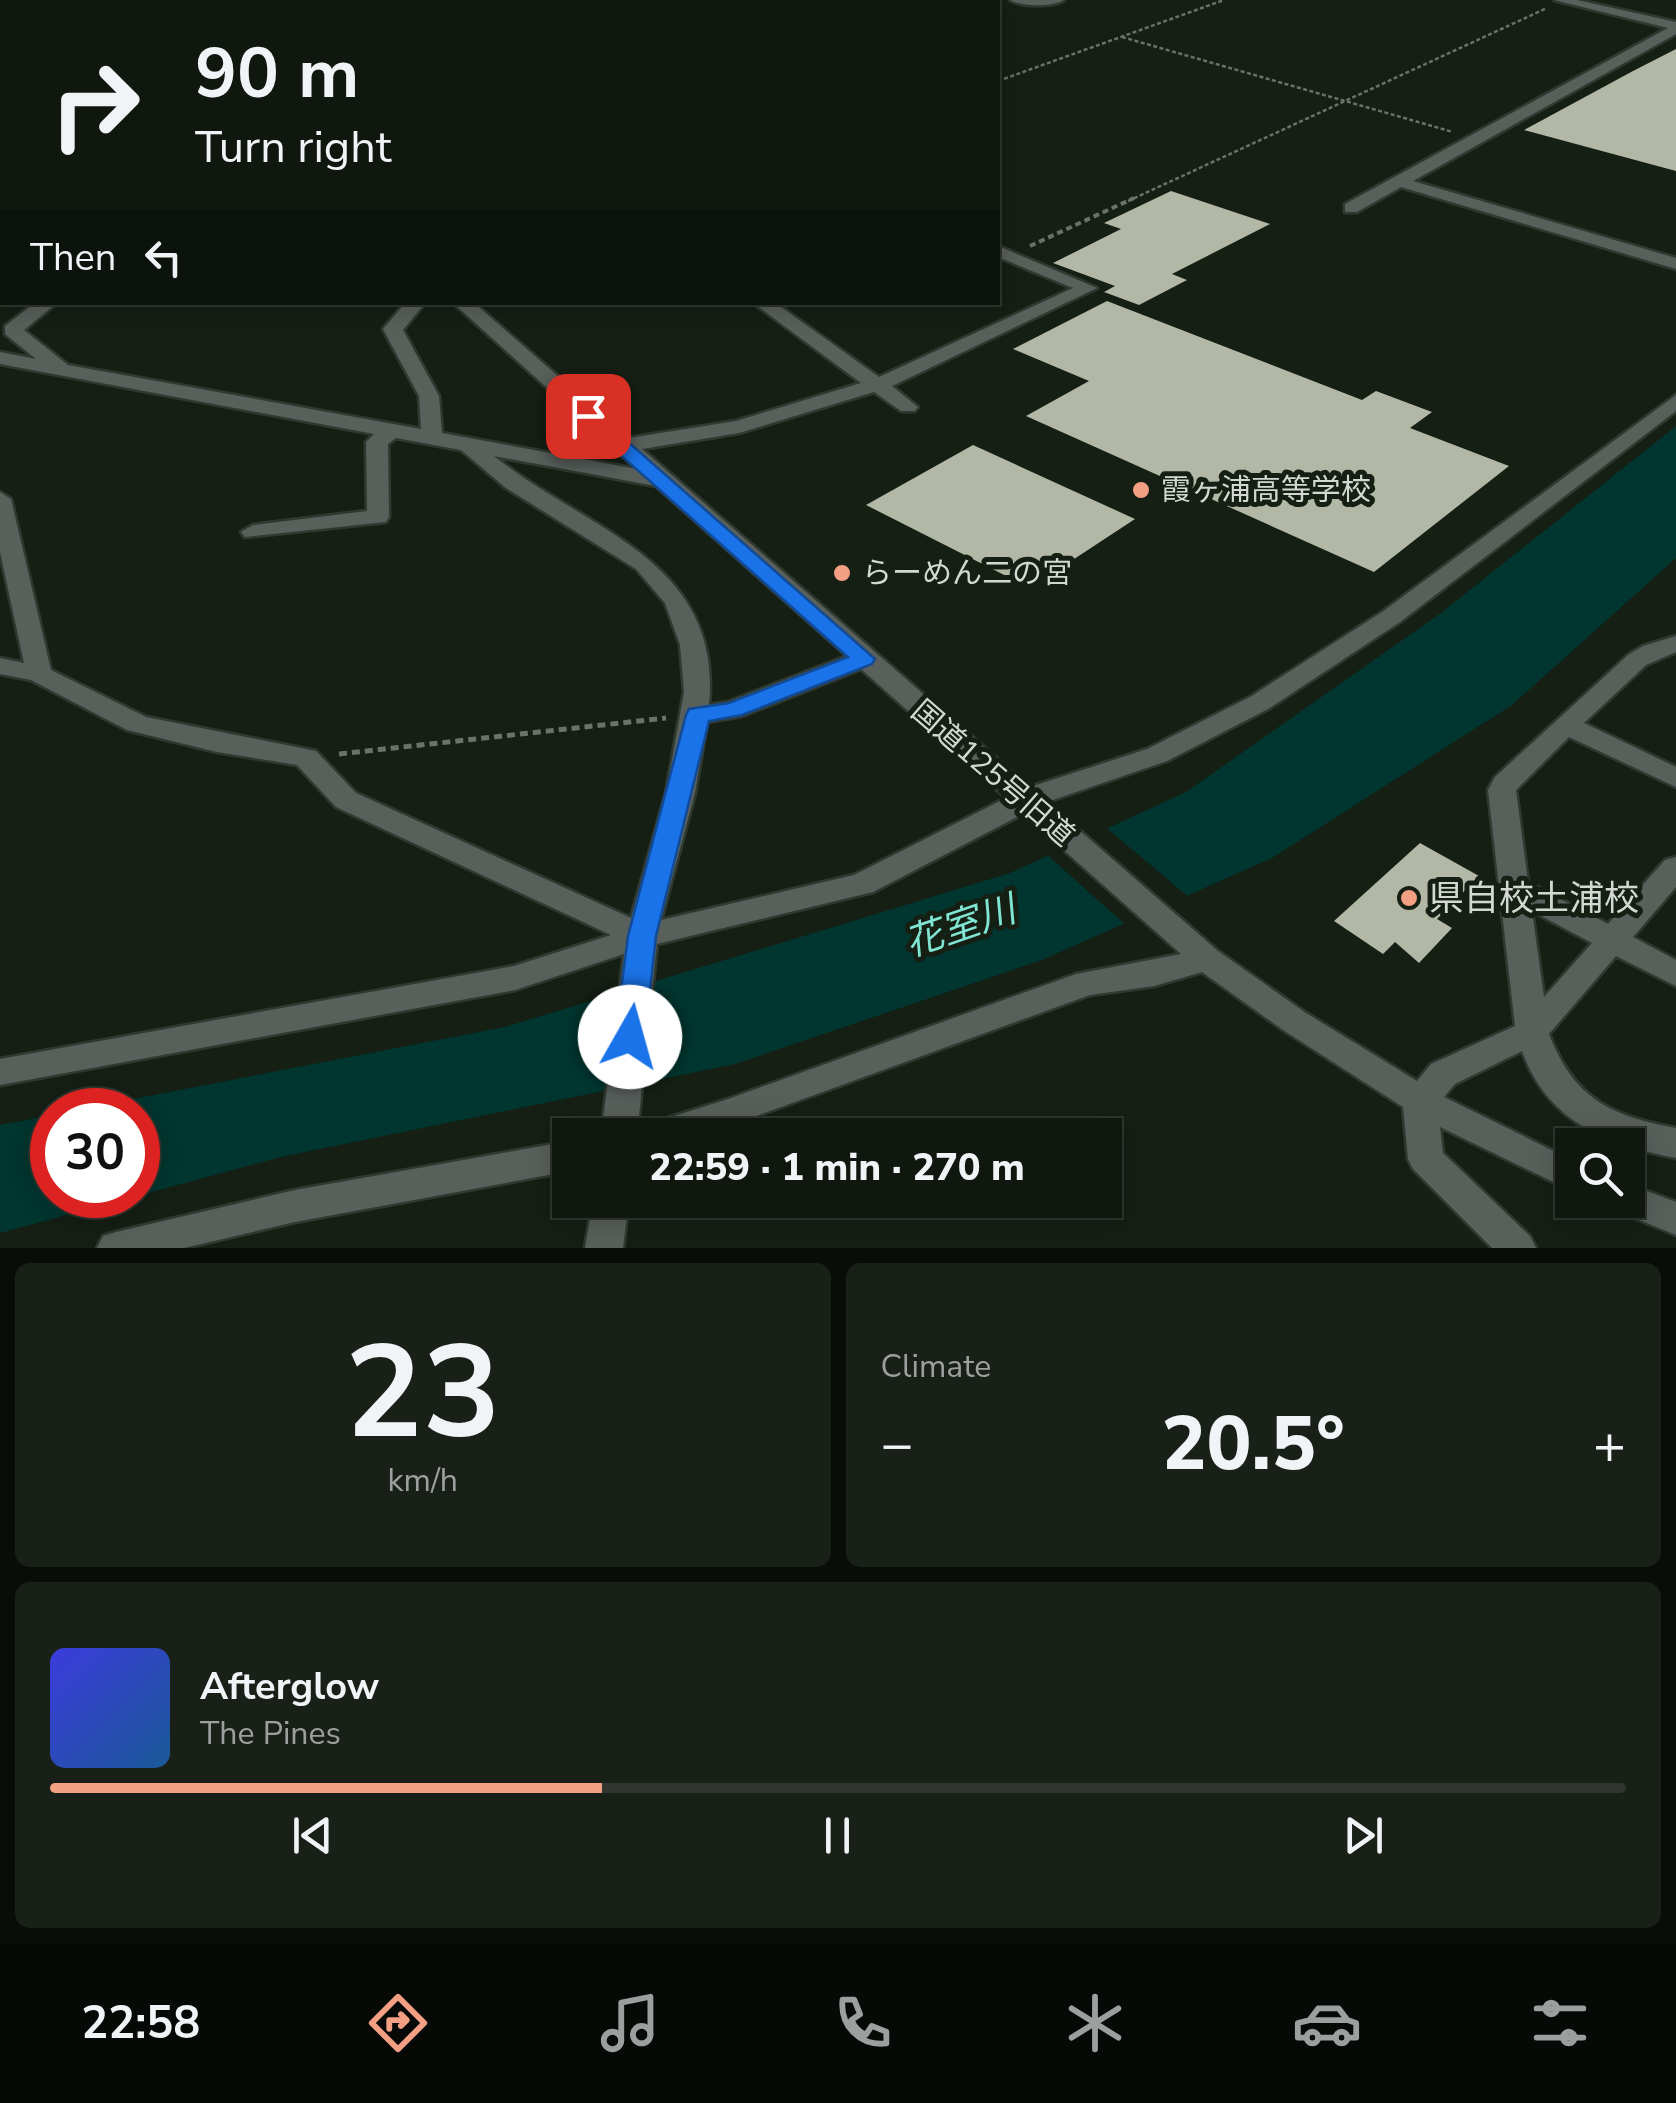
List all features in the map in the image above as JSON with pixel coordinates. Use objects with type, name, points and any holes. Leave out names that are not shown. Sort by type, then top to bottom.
[{"type":"street","points":[[1016,0],[1058,0]]},
{"type":"street","points":[[1562,0],[1676,28]]},
{"type":"street","points":[[1351,208],[1676,28]]},
{"type":"street","points":[[1400,182],[1676,264]]},
{"type":"street","points":[[536,459],[617,442],[757,423],[879,384],[1088,288],[1003,254]]},
{"type":"street","points":[[45,305],[12,330],[65,372]]},
{"type":"street","points":[[415,305],[394,330],[430,396],[432,437]]},
{"type":"street","name":"国道125号旧道","points":[[464,305],[1207,959],[1308,1033],[1420,1102],[1555,1168]]},
{"type":"street","points":[[765,305],[908,407]]},
{"type":"street","points":[[0,358],[432,437],[470,448],[660,480]]},
{"type":"street","points":[[0,372],[65,372]]},
{"type":"street","points":[[0,1072],[515,978],[640,949],[862,884],[1036,810],[1050,788],[1156,755],[1259,703],[1407,606],[1676,400]]},
{"type":"street","points":[[254,532],[378,517],[377,442],[392,430]]},
{"type":"street","points":[[470,448],[514,484],[664,580],[694,636],[698,715],[640,949],[621,1118]]},
{"type":"street","points":[[0,499],[38,674]]},
{"type":"street","points":[[1676,644],[1637,660],[1509,777],[1502,790],[1532,1032],[1542,1068],[1569,1102],[1602,1123],[1640,1138],[1676,1143]]},
{"type":"street","points":[[698,715],[734,710],[864,659]]},
{"type":"street","points":[[0,666],[38,674],[138,724],[217,743],[306,757],[346,800],[640,949]]},
{"type":"street","points":[[1565,726],[1676,778]]},
{"type":"street","points":[[1517,1248],[1426,1159],[1420,1102],[1444,1074],[1532,1032],[1676,867]]},
{"type":"street","points":[[1515,888],[1612,940],[1670,961]]},
{"type":"street","points":[[713,1118],[1087,983],[1154,974],[1207,959]]},
{"type":"street","points":[[126,1247],[294,1206],[552,1159]]},
{"type":"street","points":[[1645,1207],[1676,1219]]},
{"type":"street","points":[[604,1248],[608,1218]]},
{"type":"path","points":[[1000,80],[1224,0]]},
{"type":"path","points":[[1003,254],[1345,102],[1562,0]]},
{"type":"path","points":[[1122,36],[1475,138]]},
{"type":"path","points":[[306,757],[698,715]]},
{"type":"water","name":"花室川","points":[[1676,426],[1676,558],[1512,705],[1272,858],[1042,960],[735,1064],[281,1157],[160,1190],[160,1094],[505,1027],[1010,873],[1186,792],[1441,613]]},
{"type":"water","points":[[30,1119],[30,1218],[55,1218],[0,1233],[0,1125]]},
{"type":"pier","points":[[1103,825],[1191,899],[1128,927],[1044,852]]},
{"type":"building","points":[[1676,49],[1676,171],[1524,130],[1633,71]]},
{"type":"building","points":[[1171,191],[1270,224],[1172,274],[1187,280],[1139,305],[1104,292],[1115,286],[1053,263],[1121,229],[1104,223]]},
{"type":"building","points":[[1107,301],[1362,400],[1376,391],[1432,412],[1410,428],[1509,466],[1374,572],[1026,416],[1089,381],[1013,349]]},
{"type":"building","points":[[973,445],[1135,519],[1030,588],[866,505]]},
{"type":"building","name":"県自校土浦校","points":[[1420,843],[1479,876],[1437,919],[1452,928],[1419,963],[1395,942],[1383,954],[1334,921]]},
{"type":"place","name":"霞ヶ浦高等学校","points":[[1141,490]]},
{"type":"place","name":"らーめん二の宮","points":[[842,573]]},
{"type":"place","name":"県自校土浦校","points":[[1409,898]]},
{"type":"route","points":[[588,416],[864,659],[734,710],[698,715],[642,936],[630,1037]]}]
